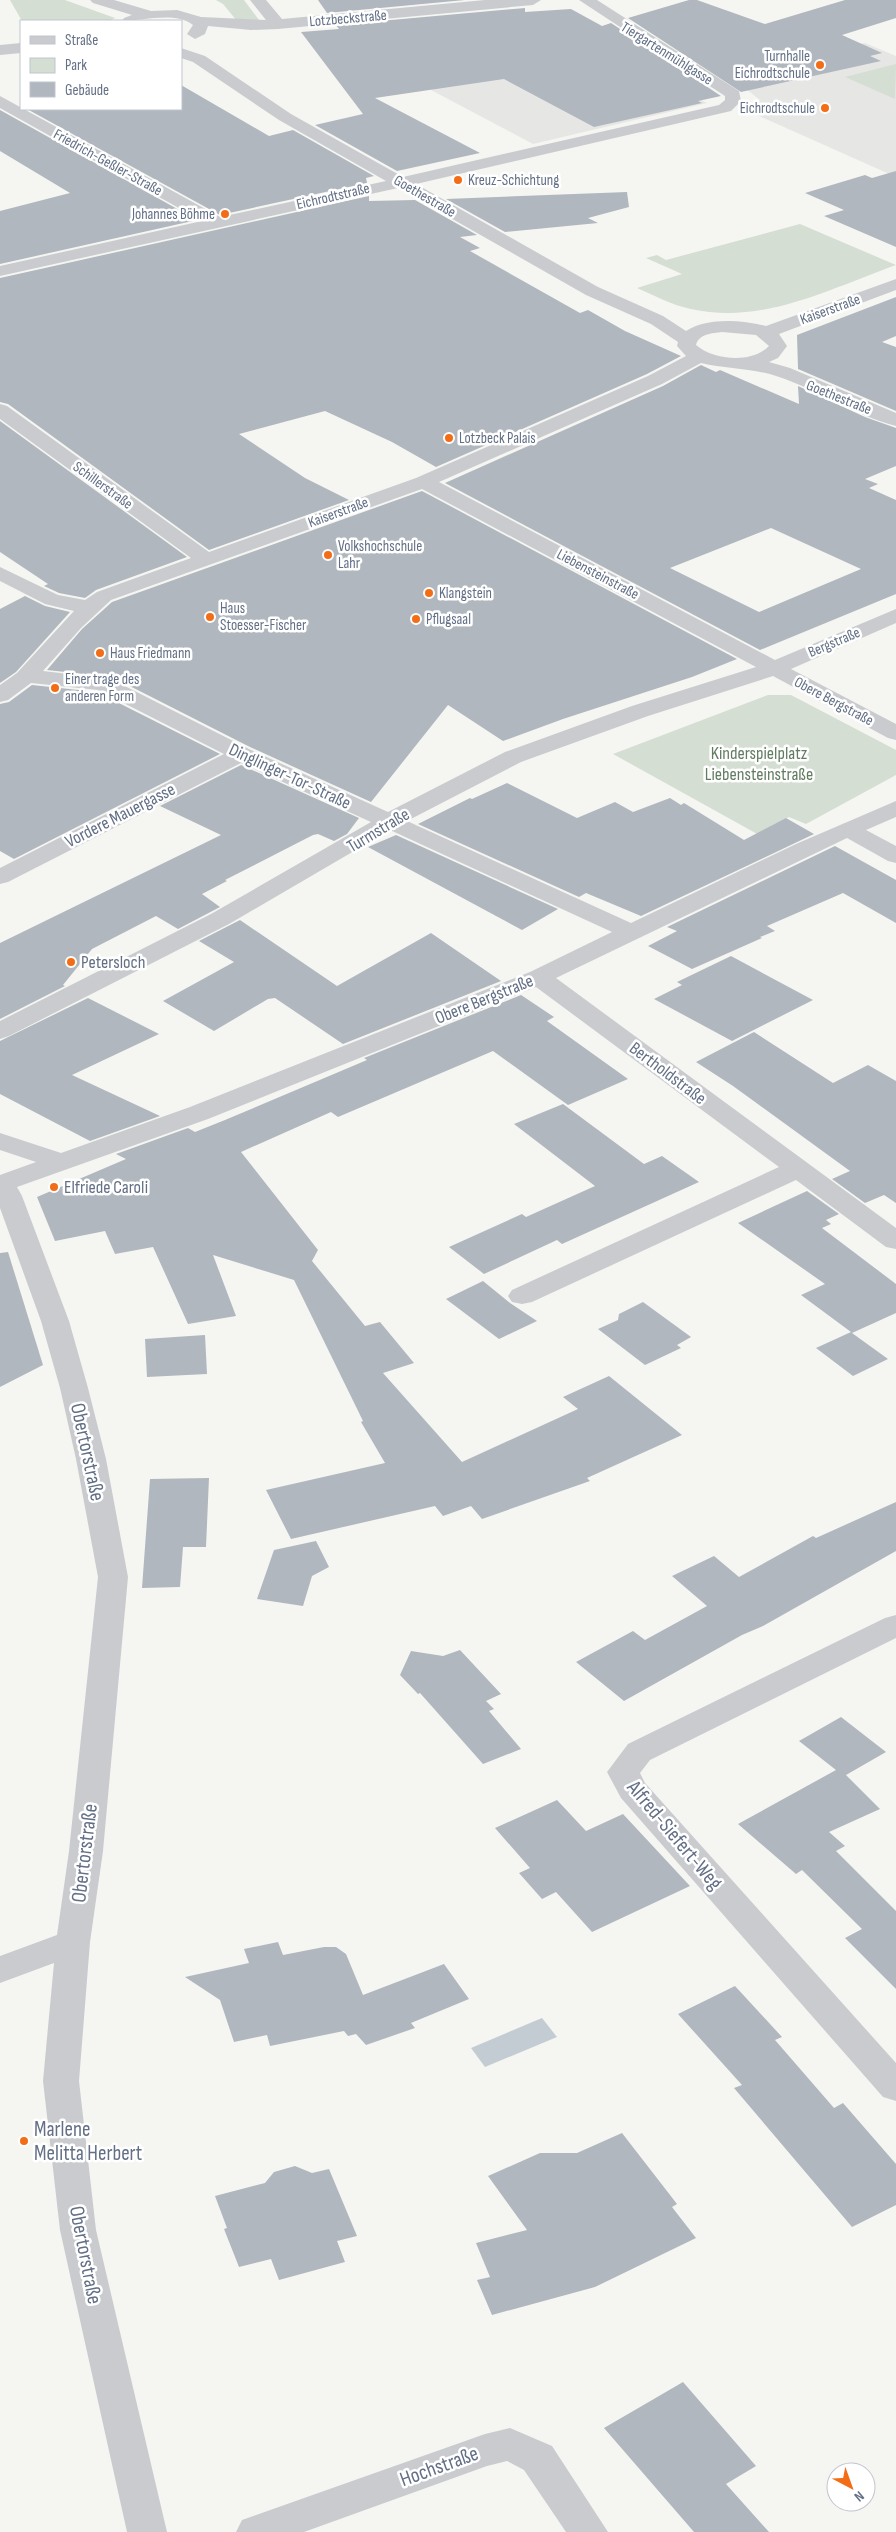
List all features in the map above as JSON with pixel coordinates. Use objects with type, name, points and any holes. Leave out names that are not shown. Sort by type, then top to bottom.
[{"type":"street","points":[[98,0],[150,15]]},
{"type":"street","points":[[258,0],[278,24]]},
{"type":"street","name":"Lotzbeckstraße","points":[[133,20],[150,15],[178,15],[199,26],[235,29],[251,25],[533,0]]},
{"type":"street","name":"Tiergartenmühlgasse","points":[[587,0],[733,94],[733,101],[725,108]]},
{"type":"street","points":[[114,6],[129,20]]},
{"type":"street","name":"Lotzbeckstraße","points":[[182,43],[199,26]]},
{"type":"street","name":"Goethestraße","points":[[182,43],[199,59],[285,117],[592,291],[657,320],[687,340]]},
{"type":"street","points":[[0,50],[20,48]]},
{"type":"street","name":"Friedrich-Geßler-Straße","points":[[0,101],[216,222]]},
{"type":"street","name":"Eichrodtstraße","points":[[0,272],[400,181],[599,140],[725,108]]},
{"type":"street","name":"Kaiserstraße","points":[[764,332],[896,284]]},
{"type":"street","name":"Goethestraße","points":[[657,320],[708,329],[737,327],[764,332]]},
{"type":"street","name":"Goethestraße","points":[[708,329],[691,336],[687,340],[686,346],[690,352],[721,362],[746,362],[783,372],[896,420]]},
{"type":"street","points":[[764,332],[776,341],[778,346],[770,355]]},
{"type":"street","name":"Goethestraße","points":[[746,362],[770,355],[783,372]]},
{"type":"street","name":"Kaiserstraße","points":[[0,696],[27,676],[88,607],[119,590],[423,482],[656,380],[699,356]]},
{"type":"street","name":"Schillerstraße","points":[[0,410],[206,559]]},
{"type":"street","name":"Liebensteinstraße","points":[[423,482],[773,669]]},
{"type":"street","points":[[0,573],[52,600],[88,607]]},
{"type":"street","name":"Bergstraße","points":[[773,669],[896,615]]},
{"type":"street","name":"Obere Bergstraße","points":[[773,669],[896,734]]},
{"type":"street","name":"Turmstraße","points":[[0,1031],[220,919],[308,870],[389,821],[513,757],[640,711],[773,669]]},
{"type":"street","name":"Dinglinger-Tor-Straße","points":[[27,676],[103,684],[241,754],[631,932]]},
{"type":"street","name":"Vordere Mauergasse","points":[[0,877],[241,754]]},
{"type":"street","name":"Obere Bergstraße","points":[[0,1184],[219,1106],[539,977],[848,829],[896,808]]},
{"type":"street","points":[[848,829],[896,856]]},
{"type":"street","name":"Bertholdstraße","points":[[539,977],[797,1169],[896,1240]]},
{"type":"street","points":[[0,1140],[60,1162]]},
{"type":"street","points":[[522,1296],[797,1169]]},
{"type":"street","name":"Obertorstraße","points":[[0,1184],[9,1196],[55,1321],[91,1459],[113,1577],[86,1851],[73,1942],[61,2081],[78,2230],[147,2532]]},
{"type":"street","name":"Alfred-Siefert-Weg","points":[[896,1625],[639,1752],[622,1772],[633,1790],[896,2087]]},
{"type":"street","points":[[0,1970],[73,1942]]},
{"type":"street","name":"Hochstraße","points":[[256,2532],[485,2450],[510,2444],[538,2458],[588,2532]]},
{"type":"shaded area","points":[[521,43],[662,79],[707,103],[533,144],[431,90]]},
{"type":"shaded area","name":"Eichrodtschule","points":[[865,43],[896,56],[896,177],[748,111],[758,106],[760,100],[722,70]]},
{"type":"shaded area","points":[[542,2018],[557,2037],[485,2067],[471,2048]]},
{"type":"green space","points":[[10,0],[65,0],[115,18],[111,20],[21,20]]},
{"type":"green space","points":[[216,0],[244,0],[259,20],[237,21],[223,4]]},
{"type":"green space","points":[[896,64],[895,99],[845,77]]},
{"type":"green space","points":[[800,224],[896,265],[821,294],[770,308],[744,312],[718,313],[691,309],[670,303],[637,288],[682,274],[646,258],[657,255],[666,260]]},
{"type":"green space","name":"Kinderspielplatz Liebensteinstraße","points":[[768,695],[791,695],[896,750],[896,775],[806,824],[789,817],[771,826],[770,841],[613,754]]},
{"type":"building","points":[[318,0],[465,0],[327,13]]},
{"type":"building","points":[[689,0],[697,0],[765,24],[845,0],[896,0],[896,18],[842,35],[882,53],[870,56],[881,61],[741,92],[628,18]]},
{"type":"building","points":[[525,8],[525,12],[571,9],[602,26],[611,23],[721,96],[698,101],[702,103],[594,127],[504,79],[375,98],[480,153],[397,171],[315,125],[363,114],[301,32],[339,29],[336,25]]},
{"type":"building","points":[[182,86],[269,136],[293,130],[374,176],[366,178],[367,183],[220,215],[29,110],[182,110]]},
{"type":"building","points":[[0,110],[197,220],[0,264],[0,211],[70,193],[0,151]]},
{"type":"building","points":[[896,171],[896,247],[824,216],[844,210],[805,193],[865,175],[872,178]]},
{"type":"building","points":[[627,192],[629,207],[588,218],[598,223],[505,232],[446,199]]},
{"type":"building","points":[[369,196],[369,201],[415,200],[477,235],[460,237],[480,248],[470,251],[580,313],[588,310],[625,331],[681,356],[647,374],[436,467],[392,442],[325,411],[239,434],[305,478],[349,500],[209,550],[8,404],[0,402],[0,278]]},
{"type":"building","points":[[896,297],[896,336],[882,342],[896,347],[896,411],[798,369],[797,335]]},
{"type":"building","points":[[701,365],[716,372],[720,370],[799,404],[798,386],[865,417],[896,428],[896,466],[865,479],[878,484],[869,488],[896,500],[896,594],[760,650],[445,483],[663,386]],"holes":[[[771,528],[861,569],[759,612],[670,568]]]},
{"type":"building","points":[[0,421],[187,557],[96,590],[85,598],[59,593],[44,586],[48,584],[0,552]]},
{"type":"building","points":[[422,491],[737,659],[692,677],[563,719],[503,741],[448,705],[371,802],[250,747],[112,677],[47,670],[82,629],[112,602]]},
{"type":"building","points":[[25,596],[45,606],[70,612],[16,672],[0,683],[0,609]]},
{"type":"building","points":[[32,685],[97,692],[220,754],[14,859],[0,851],[0,704],[9,702]]},
{"type":"building","points":[[241,765],[359,818],[347,834],[334,841],[318,834],[313,835],[225,880],[227,881],[202,894],[220,907],[178,929],[156,916],[92,949],[63,985],[65,986],[0,1019],[0,943],[221,835],[160,806]]},
{"type":"building","points":[[507,783],[577,818],[615,802],[633,812],[670,798],[681,805],[684,803],[744,840],[786,818],[814,834],[641,916],[586,893],[579,897],[418,824],[470,798],[472,799]]},
{"type":"building","points":[[396,835],[558,909],[522,930],[368,847]]},
{"type":"building","points":[[835,846],[896,880],[896,923],[843,893],[767,926],[775,931],[692,969],[648,946],[677,931],[667,927]]},
{"type":"building","points":[[240,920],[337,986],[431,933],[501,981],[343,1044],[275,998],[268,999],[214,1031],[163,1001],[234,962],[199,941]]},
{"type":"building","points":[[731,956],[813,1000],[732,1041],[654,999],[682,985],[677,982]]},
{"type":"building","points":[[521,995],[554,1017],[547,1021],[628,1079],[568,1105],[493,1051],[338,1117],[331,1112],[241,1152],[318,1250],[312,1261],[365,1326],[380,1322],[414,1363],[383,1373],[462,1462],[578,1409],[563,1397],[609,1376],[682,1435],[587,1478],[590,1481],[482,1519],[471,1506],[443,1516],[435,1506],[291,1539],[266,1490],[385,1463],[361,1422],[363,1421],[294,1280],[213,1255],[236,1316],[188,1324],[153,1247],[115,1254],[105,1231],[55,1241],[37,1197],[126,1159],[116,1154],[188,1128],[195,1132],[367,1060],[364,1058]]},
{"type":"building","points":[[88,998],[159,1034],[72,1075],[160,1116],[90,1141],[0,1094],[0,1041]]},
{"type":"building","points":[[754,1032],[833,1083],[868,1065],[896,1081],[896,1203],[884,1195],[865,1203],[832,1179],[850,1171],[733,1086],[696,1062]]},
{"type":"building","points":[[563,1104],[644,1164],[662,1156],[699,1182],[562,1244],[557,1240],[484,1274],[449,1247],[522,1214],[526,1217],[595,1186],[514,1124]]},
{"type":"building","points":[[807,1191],[839,1214],[826,1220],[831,1224],[822,1228],[896,1284],[896,1313],[852,1333],[888,1359],[853,1376],[816,1348],[851,1332],[801,1295],[825,1284],[738,1223]]},
{"type":"building","points":[[8,1252],[43,1365],[0,1387],[0,1253]]},
{"type":"building","points":[[483,1281],[510,1303],[537,1321],[499,1339],[446,1299]]},
{"type":"building","points":[[643,1302],[691,1337],[677,1345],[681,1348],[645,1365],[598,1329],[618,1320],[619,1314]]},
{"type":"building","points":[[205,1335],[207,1374],[147,1377],[145,1339]]},
{"type":"building","points":[[209,1478],[206,1547],[183,1547],[180,1587],[142,1588],[150,1479]]},
{"type":"building","points":[[896,1502],[896,1551],[624,1701],[576,1662],[633,1631],[645,1640],[707,1606],[672,1576],[714,1556],[739,1577],[813,1536],[816,1538]]},
{"type":"building","points":[[316,1541],[329,1567],[312,1576],[303,1606],[257,1599],[274,1550]]},
{"type":"building","points":[[460,1650],[501,1694],[486,1701],[494,1709],[489,1711],[521,1749],[483,1764],[420,1693],[418,1694],[400,1675],[411,1651],[443,1656]]},
{"type":"building","points":[[841,1717],[886,1752],[846,1775],[880,1809],[829,1832],[845,1846],[836,1851],[896,1911],[896,1989],[845,1938],[862,1929],[802,1870],[796,1874],[738,1824],[836,1770],[799,1741]]},
{"type":"building","points":[[557,1800],[586,1831],[623,1814],[690,1886],[592,1932],[556,1892],[542,1899],[519,1873],[530,1868],[495,1828]]},
{"type":"building","points":[[278,1942],[283,1955],[324,1947],[336,1947],[346,1954],[363,1995],[444,1964],[469,1999],[411,2023],[415,2028],[366,2045],[356,2034],[348,2036],[344,2031],[270,2046],[267,2035],[234,2042],[220,2000],[185,1977],[249,1963],[244,1949]]},
{"type":"building","points":[[735,1986],[782,2037],[775,2040],[834,2108],[843,2103],[896,2164],[896,2205],[852,2227],[734,2088],[742,2085],[678,2014]]},
{"type":"building","points":[[622,2133],[677,2204],[672,2207],[696,2238],[595,2287],[492,2315],[477,2280],[490,2277],[476,2243],[527,2230],[488,2176],[540,2153],[577,2153]]},
{"type":"building","points":[[295,2166],[312,2173],[329,2169],[357,2236],[337,2241],[345,2262],[279,2280],[271,2259],[239,2267],[224,2229],[227,2228],[215,2196],[265,2183],[274,2172]]},
{"type":"building","points":[[683,2382],[756,2466],[726,2484],[769,2532],[694,2532],[604,2428]]},
{"type":"place","name":"Turnhalle Eichrodtschule","points":[[820,65]]},
{"type":"place","name":"Eichrodtschule","points":[[825,108]]},
{"type":"place","name":"Kreuz-Schichtung","points":[[458,180]]},
{"type":"place","name":"Johannes Böhme","points":[[225,214]]},
{"type":"place","name":"Lotzbeck Palais","points":[[449,438]]},
{"type":"place","name":"Volkshochschule Lahr","points":[[328,555]]},
{"type":"place","name":"Klangstein","points":[[429,593]]},
{"type":"place","name":"Haus Stoesser-Fischer","points":[[210,617]]},
{"type":"place","name":"Pflugsaal","points":[[416,619]]},
{"type":"place","name":"Haus Friedmann","points":[[100,653]]},
{"type":"place","name":"Einer trage des anderen Form","points":[[55,688]]},
{"type":"place","name":"Petersloch","points":[[71,962]]},
{"type":"place","name":"Elfriede Caroli","points":[[54,1187]]},
{"type":"place","name":"Marlene Melitta Herbert","points":[[24,2141]]}]
